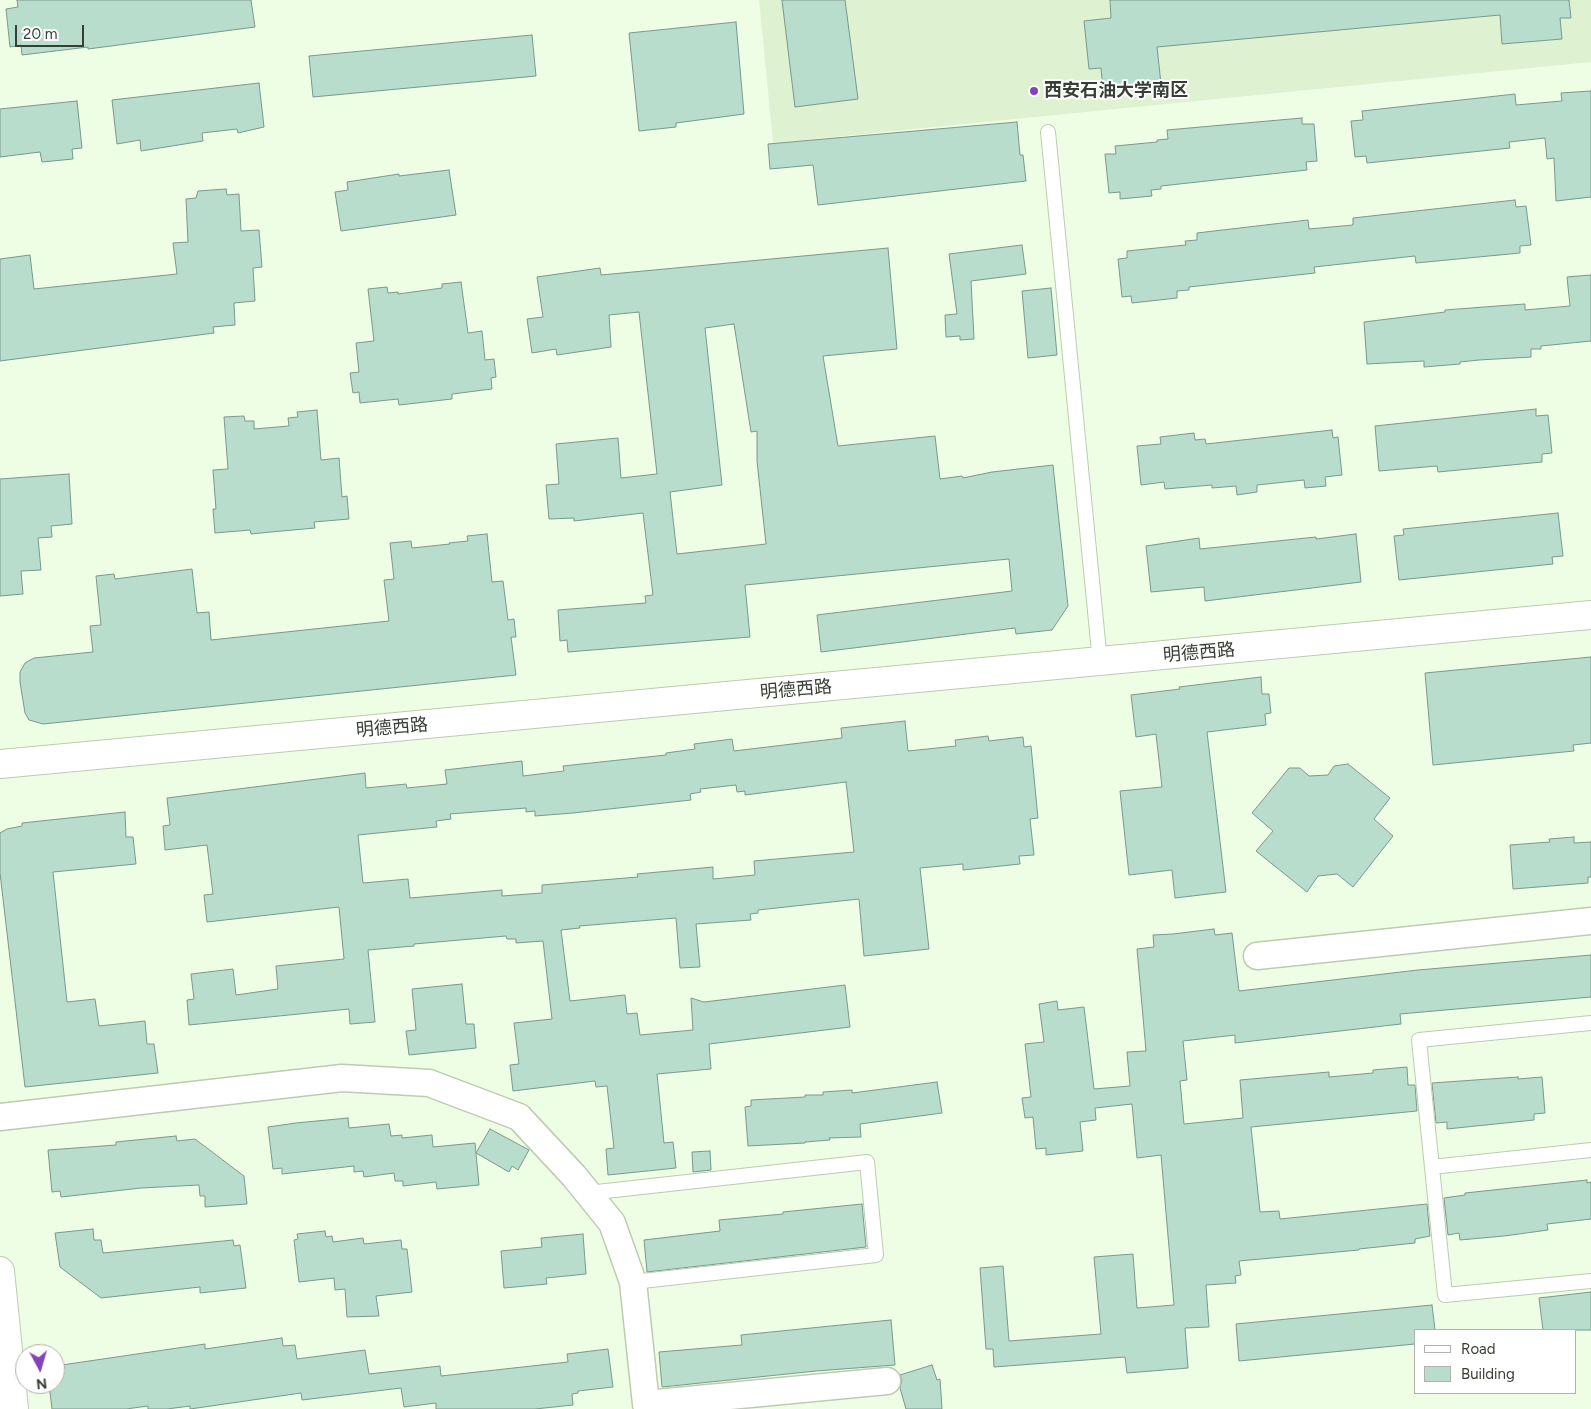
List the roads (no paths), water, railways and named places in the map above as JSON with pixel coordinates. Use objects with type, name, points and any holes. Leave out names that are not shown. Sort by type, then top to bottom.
[{"type":"street","name":"明德西路","points":[[0,764],[1591,615]]},
{"type":"street","points":[[1257,956],[1591,921]]},
{"type":"street","points":[[0,1117],[342,1078],[429,1083],[519,1117],[588,1193],[612,1223],[632,1282],[646,1404],[887,1380]]},
{"type":"street","points":[[0,1271],[14,1409]]},
{"type":"lane","points":[[1048,132],[1100,662]]},
{"type":"lane","points":[[1591,1023],[1419,1040],[1445,1295],[1591,1281]]},
{"type":"lane","points":[[1432,1167],[1591,1150]]},
{"type":"lane","points":[[588,1193],[867,1162],[876,1254],[632,1282]]},
{"type":"place","name":"西安石油大学南区","points":[[1034,91]]}]
